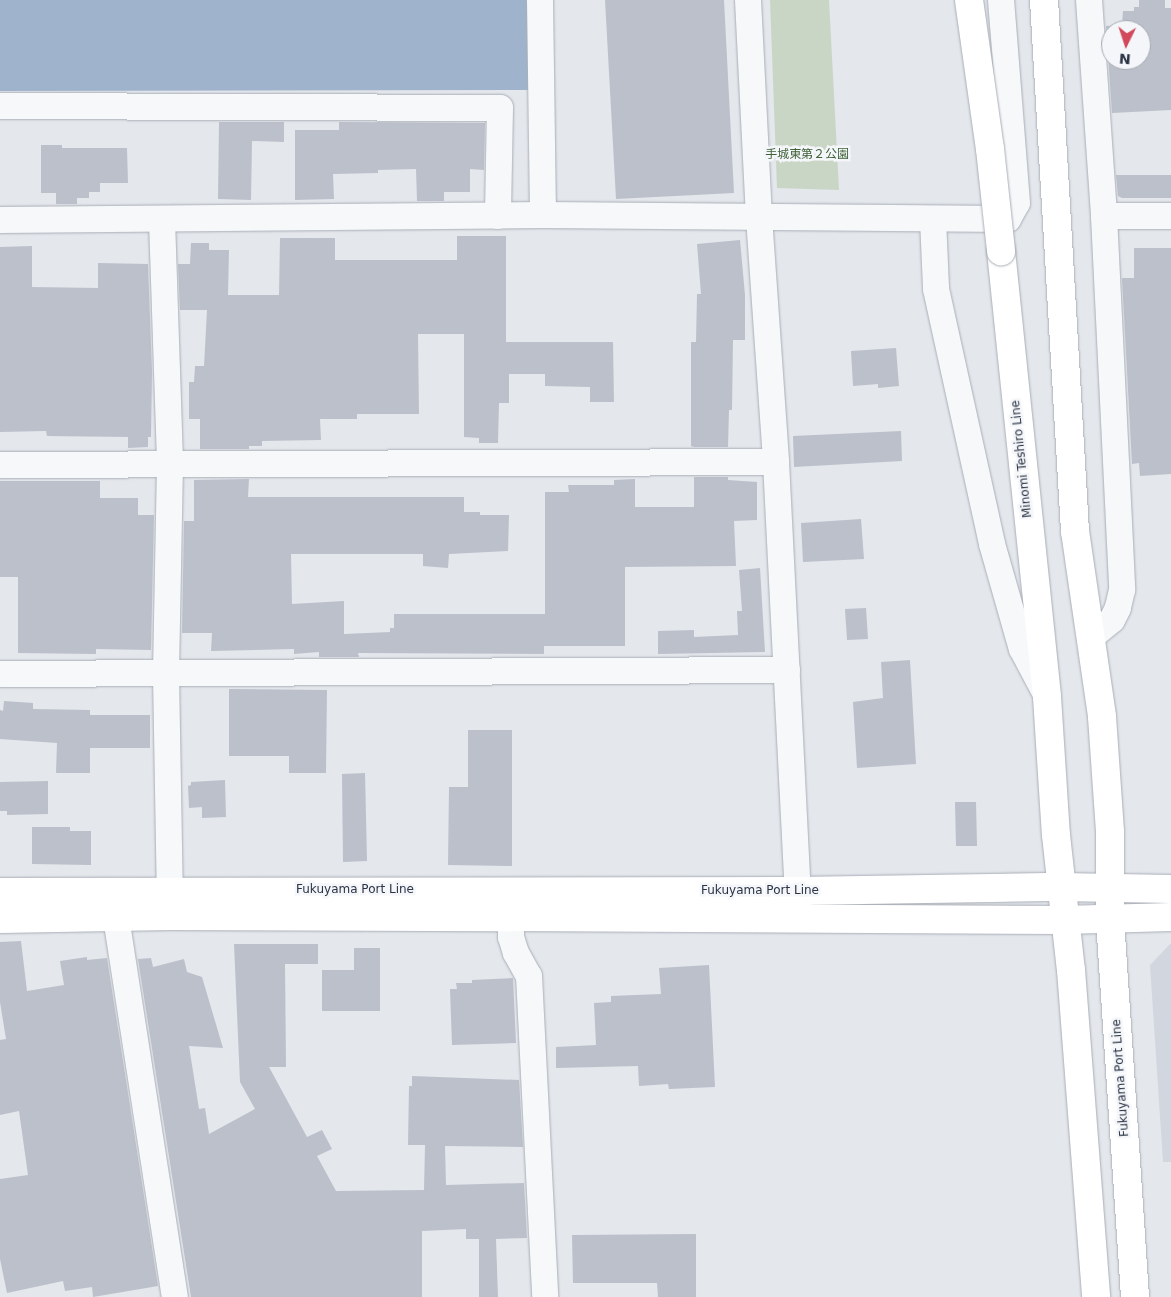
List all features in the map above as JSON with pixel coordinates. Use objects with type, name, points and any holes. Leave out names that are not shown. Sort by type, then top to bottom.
[{"type":"main road","name":"Minomi Teshiro Line","points":[[969,0],[990,149],[1001,251],[1047,697],[1064,920]]},
{"type":"main road","points":[[1044,0],[1075,531],[1092,636],[1102,717],[1110,832],[1109,888],[1171,889]]},
{"type":"main road","name":"Fukuyama Port Line","points":[[0,892],[170,903],[511,917],[799,904],[1061,887],[1109,888],[1136,1297]]},
{"type":"main road","name":"Fukuyama Port Line","points":[[0,919],[116,917],[170,903],[799,904],[1064,920],[1171,917]]},
{"type":"main road","points":[[1064,920],[1071,970],[1096,1297]]},
{"type":"street","points":[[540,0],[542,215]]},
{"type":"street","points":[[748,0],[759,217],[776,462],[799,904]]},
{"type":"street","points":[[0,220],[542,215],[1008,219],[1017,203],[1001,0]]},
{"type":"street","points":[[1089,0],[1104,216],[1122,590],[1118,608],[1112,620],[1092,636]]},
{"type":"street","points":[[0,106],[500,108],[498,216]]},
{"type":"street","points":[[1104,216],[1171,216]]},
{"type":"street","points":[[933,218],[936,289],[992,544],[1022,649],[1047,697]]},
{"type":"street","points":[[162,220],[170,464],[166,674],[170,903]]},
{"type":"street","points":[[0,466],[776,462]]},
{"type":"street","points":[[0,674],[787,670]]},
{"type":"street","points":[[116,917],[175,1297]]},
{"type":"street","points":[[511,917],[511,937],[516,953],[529,976],[545,1297]]},
{"type":"shaded area","points":[[1171,943],[1171,1162],[1163,1162],[1150,965]]},
{"type":"green space","name":"手城東第２公園","points":[[770,0],[829,0],[839,190],[777,188]]},
{"type":"water","points":[[0,0],[528,0],[528,90],[0,91]]},
{"type":"building","points":[[605,0],[724,0],[734,193],[616,199]]},
{"type":"building","points":[[1139,0],[1165,0],[1165,8],[1171,8],[1171,110],[1112,113],[1109,70],[1151,70],[1151,20],[1122,20],[1123,11],[1134,11],[1134,7],[1139,7]]},
{"type":"building","points":[[219,122],[284,122],[284,142],[252,141],[251,200],[218,199]]},
{"type":"building","points":[[339,122],[485,123],[484,170],[470,169],[470,192],[444,192],[444,201],[417,201],[416,169],[378,170],[378,173],[333,174],[334,199],[295,200],[295,130],[339,130]]},
{"type":"building","points":[[41,145],[62,145],[62,148],[127,148],[128,183],[100,183],[100,192],[89,192],[89,198],[77,198],[77,204],[56,204],[56,193],[41,193]]},
{"type":"building","points":[[1116,175],[1171,175],[1171,198],[1122,198],[1118,196]]},
{"type":"building","points":[[457,236],[506,236],[506,342],[613,342],[614,402],[590,402],[590,387],[545,386],[545,374],[509,374],[509,403],[499,403],[498,443],[479,443],[479,438],[464,437],[464,334],[418,334],[419,414],[357,414],[357,419],[320,419],[321,440],[262,441],[262,446],[249,446],[249,449],[200,449],[200,419],[189,419],[189,382],[194,382],[195,366],[204,366],[207,310],[180,310],[178,264],[190,264],[191,243],[209,243],[209,250],[229,250],[228,295],[279,295],[280,238],[335,238],[335,260],[457,260]]},
{"type":"building","points":[[740,240],[745,295],[745,340],[733,340],[732,410],[729,410],[728,447],[694,447],[691,446],[691,342],[696,342],[697,294],[701,294],[697,244]]},
{"type":"building","points":[[32,246],[32,287],[98,288],[98,263],[148,264],[152,372],[151,437],[148,437],[148,447],[128,448],[128,437],[47,436],[46,431],[0,432],[0,247]]},
{"type":"building","points":[[1134,248],[1171,248],[1171,474],[1140,476],[1139,463],[1132,464],[1122,278],[1134,278]]},
{"type":"building","points":[[896,348],[899,386],[878,388],[878,384],[853,386],[851,351]]},
{"type":"building","points":[[901,431],[902,461],[794,467],[793,436]]},
{"type":"building","points":[[694,477],[728,477],[728,480],[757,482],[757,520],[734,521],[736,566],[625,567],[625,646],[544,646],[544,654],[358,653],[359,657],[319,657],[319,652],[294,654],[294,649],[211,651],[212,633],[182,633],[184,521],[194,521],[194,480],[249,479],[248,497],[464,497],[464,512],[480,512],[480,515],[509,515],[508,551],[449,554],[448,568],[423,566],[423,554],[291,554],[292,604],[344,601],[344,634],[390,632],[390,628],[394,628],[394,614],[545,614],[545,492],[569,492],[568,485],[614,485],[614,480],[635,479],[635,507],[694,507]]},
{"type":"building","points":[[0,481],[100,481],[100,498],[138,498],[138,515],[154,515],[151,650],[96,649],[96,654],[18,653],[18,577],[0,577]]},
{"type":"building","points":[[861,519],[864,559],[803,562],[801,523]]},
{"type":"building","points":[[760,568],[765,652],[658,654],[658,631],[694,630],[694,637],[738,635],[737,611],[742,611],[739,570]]},
{"type":"building","points":[[866,608],[868,639],[847,640],[845,609]]},
{"type":"building","points":[[910,660],[916,764],[857,768],[853,702],[883,698],[881,662]]},
{"type":"building","points":[[229,689],[327,690],[326,773],[289,773],[289,756],[229,756]]},
{"type":"building","points":[[4,701],[33,703],[33,709],[90,710],[90,715],[150,715],[150,748],[90,748],[90,773],[56,773],[57,743],[0,739],[0,710],[3,711]]},
{"type":"building","points":[[468,730],[512,730],[512,866],[448,865],[449,787],[468,787]]},
{"type":"building","points":[[365,773],[367,861],[343,862],[342,774]]},
{"type":"building","points":[[225,780],[226,817],[202,818],[202,807],[189,808],[188,786],[191,785],[191,782]]},
{"type":"building","points":[[48,781],[48,814],[7,815],[7,811],[0,811],[0,782]]},
{"type":"building","points":[[955,802],[976,802],[977,846],[956,846]]},
{"type":"building","points":[[32,827],[70,827],[70,831],[91,831],[91,865],[32,864]]},
{"type":"building","points":[[21,941],[27,991],[64,985],[60,961],[87,957],[87,960],[107,958],[158,1286],[93,1297],[92,1287],[65,1291],[63,1281],[7,1293],[0,1259],[0,1179],[28,1175],[19,1111],[0,1115],[0,1040],[6,1039],[0,1002],[0,942]]},
{"type":"building","points":[[234,944],[318,944],[318,964],[285,964],[286,1067],[269,1067],[307,1137],[322,1130],[332,1149],[317,1156],[336,1191],[424,1190],[425,1145],[408,1145],[409,1086],[412,1086],[412,1076],[519,1080],[523,1147],[445,1146],[446,1185],[524,1183],[527,1238],[496,1239],[498,1297],[479,1297],[479,1239],[466,1239],[466,1229],[422,1231],[422,1297],[191,1297],[138,959],[151,958],[153,967],[184,959],[187,972],[202,977],[223,1048],[189,1046],[199,1109],[205,1108],[209,1134],[255,1109],[240,1082]]},
{"type":"building","points":[[354,948],[380,948],[380,1011],[322,1011],[322,970],[354,970]]},
{"type":"building","points":[[709,965],[715,1087],[669,1089],[668,1084],[639,1086],[638,1066],[556,1068],[556,1047],[596,1045],[594,1003],[611,1002],[611,996],[661,994],[659,968]]},
{"type":"building","points":[[513,978],[516,1043],[452,1045],[450,989],[457,989],[456,983],[472,983],[472,980]]},
{"type":"building","points":[[696,1234],[696,1297],[658,1297],[657,1283],[573,1283],[572,1235]]}]
